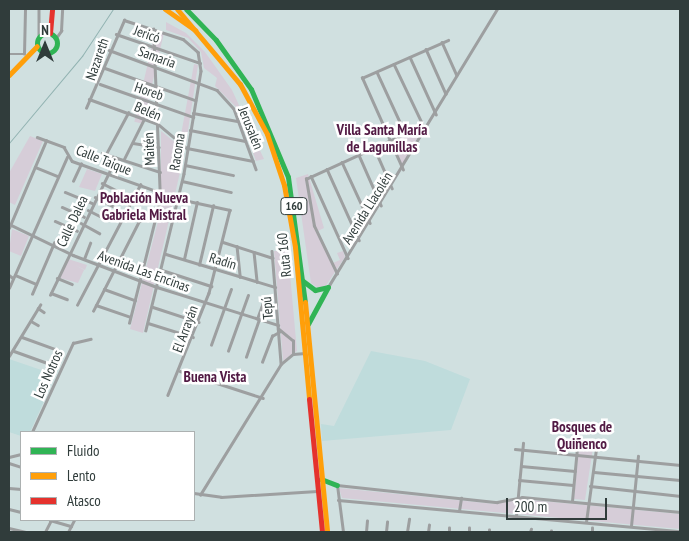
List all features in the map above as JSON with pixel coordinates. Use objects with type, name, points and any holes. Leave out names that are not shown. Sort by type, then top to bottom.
[{"type":"main road","points":[[50,33],[52,9]]},
{"type":"main road","points":[[165,9],[213,47]]},
{"type":"main road","name":"Ruta 160","points":[[177,9],[213,47],[254,109],[280,170],[293,230],[322,532]]},
{"type":"main road","name":"Ruta 160","points":[[186,9],[230,58],[270,125],[294,200],[327,532]]},
{"type":"main road","points":[[37,46],[50,52],[56,46],[56,38],[50,33]]},
{"type":"main road","points":[[10,71],[24,54],[37,46],[39,36],[50,33]]},
{"type":"main road","points":[[303,282],[315,290],[328,287]]},
{"type":"main road","points":[[307,326],[328,287]]},
{"type":"main road","points":[[321,479],[337,485]]},
{"type":"street","points":[[9,54],[24,54],[25,9]]},
{"type":"street","points":[[39,9],[39,36]]},
{"type":"street","points":[[56,38],[61,31],[62,9]]},
{"type":"street","name":"Avenida Llacolén","points":[[328,287],[403,170],[497,9]]},
{"type":"street","name":"Nazareth","points":[[86,108],[89,99],[100,84],[109,50],[125,20],[188,41],[200,63]]},
{"type":"street","name":"Maitén","points":[[129,323],[158,214],[160,193],[153,29]]},
{"type":"street","name":"Jericó","points":[[116,34],[200,63]]},
{"type":"street","points":[[403,170],[362,78],[448,40]]},
{"type":"street","points":[[442,42],[457,76]]},
{"type":"street","name":"Samaria","points":[[109,50],[199,82]]},
{"type":"street","points":[[426,50],[446,94]]},
{"type":"street","points":[[410,57],[436,114]]},
{"type":"street","name":"Racoma","points":[[146,330],[179,199],[199,82],[200,63]]},
{"type":"street","points":[[394,64],[426,131]]},
{"type":"street","points":[[105,68],[196,100]]},
{"type":"street","points":[[377,72],[405,134]]},
{"type":"street","name":"Jerusalén","points":[[199,82],[217,90],[239,122],[256,169]]},
{"type":"street","name":"Horeb","points":[[100,84],[193,115],[239,122]]},
{"type":"street","name":"Belén","points":[[89,99],[158,124],[187,148],[253,161]]},
{"type":"street","points":[[128,113],[104,153],[160,172]]},
{"type":"street","points":[[124,159],[144,119]]},
{"type":"street","points":[[337,274],[314,226],[306,179],[422,126]]},
{"type":"street","points":[[190,130],[246,141]]},
{"type":"street","name":"Calle Taique","points":[[37,137],[65,148],[67,157],[81,164],[179,199],[230,210]]},
{"type":"street","points":[[9,226],[46,141]]},
{"type":"street","points":[[132,143],[159,147]]},
{"type":"street","points":[[374,147],[392,188]]},
{"type":"street","points":[[359,154],[381,205]]},
{"type":"street","points":[[9,288],[67,157]]},
{"type":"street","name":"Calle Dalea","points":[[67,299],[51,294],[77,231],[116,158]]},
{"type":"street","points":[[342,162],[370,223]]},
{"type":"street","points":[[73,181],[81,164]]},
{"type":"street","points":[[185,165],[233,176]]},
{"type":"street","points":[[35,167],[57,176]]},
{"type":"street","points":[[327,169],[359,240]]},
{"type":"street","points":[[311,176],[348,258]]},
{"type":"street","points":[[182,182],[231,192]]},
{"type":"street","points":[[102,183],[120,192]]},
{"type":"street","points":[[77,305],[140,185]]},
{"type":"street","points":[[65,192],[92,202]]},
{"type":"street","points":[[95,196],[113,206]]},
{"type":"street","points":[[184,260],[196,202]]},
{"type":"street","points":[[199,264],[213,206]]},
{"type":"street","points":[[62,207],[84,217]]},
{"type":"street","points":[[88,210],[106,219]]},
{"type":"street","name":"El Arrayán","points":[[168,395],[194,338],[206,303],[230,210]]},
{"type":"street","points":[[93,311],[139,221],[158,214]]},
{"type":"street","points":[[55,221],[77,231]]},
{"type":"street","points":[[81,223],[99,233]]},
{"type":"street","name":"Avenida Las Encinas","points":[[9,226],[54,243],[68,253],[157,288],[258,319],[278,329]]},
{"type":"street","points":[[223,242],[273,258]]},
{"type":"street","points":[[32,294],[54,243]]},
{"type":"street","points":[[84,259],[90,243]]},
{"type":"street","points":[[236,246],[240,277]]},
{"type":"street","name":"Tepú","points":[[272,251],[281,364]]},
{"type":"street","points":[[254,252],[258,282]]},
{"type":"street","name":"Radín","points":[[166,254],[275,287]]},
{"type":"street","points":[[162,270],[211,286]]},
{"type":"street","points":[[9,275],[36,284]]},
{"type":"street","points":[[57,278],[72,284]]},
{"type":"street","points":[[104,289],[135,300]]},
{"type":"street","points":[[211,345],[231,289]]},
{"type":"street","points":[[228,351],[248,295]]},
{"type":"street","points":[[246,357],[264,300]]},
{"type":"street","points":[[96,304],[131,317]]},
{"type":"street","points":[[9,356],[14,351],[39,306],[44,312]]},
{"type":"street","points":[[152,307],[199,322]]},
{"type":"street","points":[[31,321],[38,325]]},
{"type":"street","points":[[148,323],[194,338]]},
{"type":"street","points":[[262,362],[272,336],[278,329],[293,340],[293,354]]},
{"type":"street","points":[[22,337],[58,350]]},
{"type":"street","name":"Los Notros","points":[[32,431],[73,343],[91,339]]},
{"type":"street","points":[[14,351],[53,365]]},
{"type":"street","points":[[200,495],[263,398],[281,364],[293,354],[305,353]]},
{"type":"street","points":[[180,371],[263,398]]},
{"type":"street","points":[[516,516],[523,443]]},
{"type":"street","points":[[572,502],[577,448]]},
{"type":"street","points":[[515,449],[680,465]]},
{"type":"street","points":[[586,522],[596,449]]},
{"type":"street","points":[[631,526],[638,456]]},
{"type":"street","points":[[521,466],[574,471]]},
{"type":"street","points":[[594,472],[680,480]]},
{"type":"street","points":[[519,480],[573,485]]},
{"type":"street","points":[[343,532],[337,485],[498,502],[518,497],[680,512]]},
{"type":"street","points":[[590,486],[680,496]]},
{"type":"street","points":[[195,493],[200,495],[317,491]]},
{"type":"street","points":[[459,511],[460,498]]},
{"type":"street","points":[[338,500],[680,530]]},
{"type":"street","points":[[408,519],[408,532]]},
{"type":"street","points":[[54,521],[72,526]]},
{"type":"street","points":[[68,532],[74,521]]},
{"type":"street","points":[[366,532],[367,521]]},
{"type":"street","points":[[386,532],[387,522]]},
{"type":"street","points":[[428,532],[429,525]]},
{"type":"street","points":[[9,528],[26,532]]},
{"type":"shaded area","points":[[166,22],[186,33],[205,52],[232,90],[264,159],[256,161],[236,107],[215,86],[217,78],[204,68],[201,52],[188,38],[166,30]]},
{"type":"shaded area","points":[[155,32],[164,34],[143,124],[134,122]]},
{"type":"shaded area","points":[[194,64],[198,65],[186,144],[180,140]]},
{"type":"shaded area","points":[[417,130],[420,133],[402,165],[392,142]]},
{"type":"shaded area","points":[[161,131],[182,148],[184,155],[143,333],[130,329],[161,210]]},
{"type":"shaded area","points":[[30,136],[43,141],[15,205],[9,202],[9,173]]},
{"type":"shaded area","points":[[87,169],[102,174],[95,191],[79,187]]},
{"type":"shaded area","points":[[308,174],[324,228],[318,231],[333,263],[340,260],[337,253],[343,251],[345,257],[325,287],[318,288],[311,283],[296,178]]},
{"type":"shaded area","points":[[12,229],[29,236],[21,256],[9,251]]},
{"type":"shaded area","points":[[274,251],[288,251],[297,351],[283,361]]},
{"type":"shaded area","points":[[68,259],[87,265],[85,270],[75,265],[84,270],[78,283],[60,278]]},
{"type":"shaded area","points":[[371,351],[425,361],[470,379],[451,430],[322,441],[321,424],[334,426]]},
{"type":"shaded area","points":[[9,359],[56,375],[30,431],[20,431],[20,436],[9,432]]},
{"type":"shaded area","points":[[579,447],[593,448],[585,500],[574,499]]},
{"type":"shaded area","points":[[339,488],[495,504],[520,499],[680,514],[680,529],[342,498]]},
{"type":"waterway","points":[[9,143],[82,56],[113,9]]},
{"type":"traffic: fast","points":[[186,9],[216,40],[251,89],[288,177],[305,302]]},
{"type":"traffic: fast","points":[[47,33],[54,36],[57,43],[54,50],[47,53],[40,50],[37,43],[40,36],[47,33]]},
{"type":"traffic: fast","points":[[303,281],[315,290],[328,287]]},
{"type":"traffic: fast","points":[[308,324],[328,287]]},
{"type":"traffic: fast","points":[[321,479],[337,485]]},
{"type":"traffic: slow","points":[[165,9],[195,30]]},
{"type":"traffic: slow","points":[[177,9],[240,84],[267,134],[284,185],[295,247],[309,399]]},
{"type":"traffic: slow","points":[[9,75],[37,46]]},
{"type":"traffic: slow","points":[[305,302],[327,532]]},
{"type":"traffic: jam","points":[[50,33],[52,9]]},
{"type":"traffic: jam","points":[[309,399],[322,532]]},
{"type":"district","name":"Villa Santa María de Lagunillas","points":[[382,138]]},
{"type":"district","name":"Población Nueva Gabriela Mistral","points":[[144,206]]},
{"type":"district","name":"Buena Vista","points":[[215,377]]},
{"type":"district","name":"Bosques de Quiñenco","points":[[582,434]]}]
